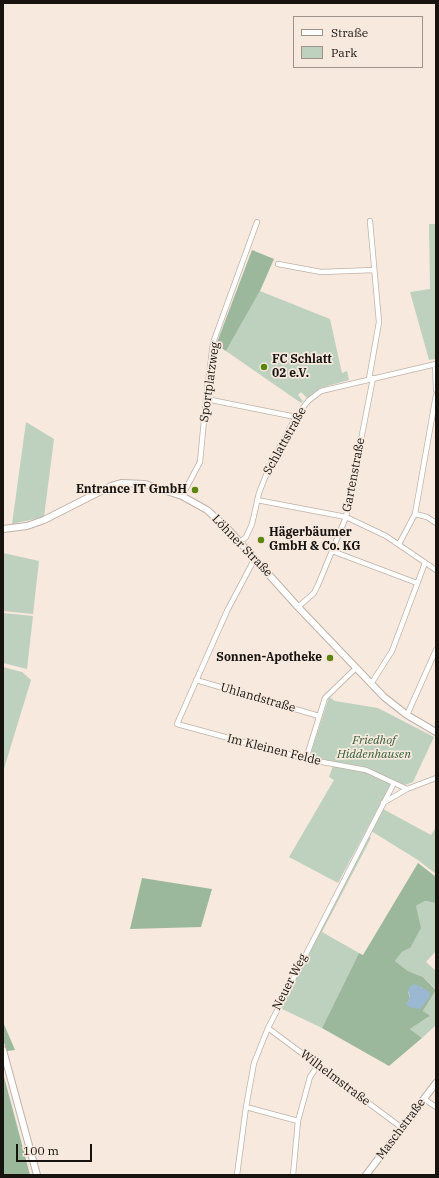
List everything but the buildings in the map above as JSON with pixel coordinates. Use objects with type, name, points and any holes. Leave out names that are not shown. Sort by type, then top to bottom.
[{"type":"main road","name":"Löhner Straße","points":[[3,529],[27,526],[44,520],[111,486],[121,483],[145,484],[182,496],[207,510],[240,542],[298,607],[384,697],[407,715],[436,732]]},
{"type":"main road","points":[[3,1050],[37,1175]]},
{"type":"main road","name":"Maschstraße","points":[[366,1175],[436,1083]]},
{"type":"street","points":[[370,221],[379,322],[371,378]]},
{"type":"street","name":"Sportplatzweg","points":[[182,496],[200,462],[206,399],[214,343],[257,222]]},
{"type":"street","points":[[278,264],[321,272],[374,270]]},
{"type":"street","points":[[435,364],[436,390]]},
{"type":"street","name":"Schlattstraße","points":[[240,542],[246,537],[252,524],[257,500],[270,465],[296,417],[308,402],[321,391],[435,364]]},
{"type":"street","name":"Gartenstraße","points":[[298,607],[314,593],[346,517],[371,378]]},
{"type":"street","points":[[399,544],[415,514],[436,395]]},
{"type":"street","points":[[206,399],[296,417]]},
{"type":"street","points":[[257,500],[346,517],[371,527],[399,544],[436,570]]},
{"type":"street","points":[[415,514],[427,517],[436,523]]},
{"type":"street","points":[[332,551],[417,583]]},
{"type":"street","points":[[196,680],[227,611],[255,558]]},
{"type":"street","points":[[371,684],[392,651],[425,563]]},
{"type":"street","points":[[407,715],[436,650]]},
{"type":"street","points":[[306,759],[325,698],[356,668]]},
{"type":"street","name":"Uhlandstraße","points":[[196,680],[319,716]]},
{"type":"street","name":"Im Kleinen Felde","points":[[196,680],[177,724],[306,759],[366,770],[394,783]]},
{"type":"street","points":[[383,803],[407,789],[436,778]]},
{"type":"street","points":[[394,783],[407,789]]},
{"type":"street","name":"Neuer Weg","points":[[237,1175],[246,1106],[254,1063],[268,1028],[394,783]]},
{"type":"street","name":"Wilhelmstraße","points":[[268,1028],[402,1128]]},
{"type":"street","points":[[293,1175],[298,1121],[310,1077],[318,1065]]},
{"type":"street","points":[[424,1099],[436,1108]]},
{"type":"street","points":[[246,1106],[298,1121]]},
{"type":"green space","points":[[429,224],[436,224],[436,359],[429,360],[410,292],[430,289]]},
{"type":"green space","points":[[252,250],[274,259],[260,291],[226,351],[216,345]]},
{"type":"green space","points":[[260,291],[330,319],[342,373],[347,371],[349,380],[320,388],[307,398],[301,392],[298,395],[303,401],[301,403],[226,351]]},
{"type":"green space","points":[[26,422],[54,439],[44,517],[12,524]]},
{"type":"green space","points":[[3,553],[39,561],[33,614],[3,611]]},
{"type":"green space","points":[[3,613],[33,616],[27,669],[3,663]]},
{"type":"green space","points":[[3,667],[22,672],[31,680],[3,772]]},
{"type":"green space","name":"Friedhof Hiddenhausen","points":[[329,697],[335,701],[378,708],[434,737],[413,782],[405,785],[393,780],[338,883],[289,857],[334,780],[329,777],[333,766],[329,766],[331,761],[317,759],[311,753]]},
{"type":"green space","points":[[383,809],[431,835],[436,827],[436,874],[418,860],[371,831]]},
{"type":"green space","points":[[368,836],[371,838],[322,932],[359,953],[322,1028],[280,1008]]},
{"type":"green space","points":[[418,863],[436,877],[436,903],[425,901],[416,906],[421,928],[410,948],[402,952],[395,961],[408,971],[423,977],[436,990],[423,1011],[430,1016],[410,1029],[422,1038],[389,1066],[322,1028],[359,953],[363,955]],"holes":[[[413,985],[423,988],[407,1004],[410,998],[408,992]]]},
{"type":"green space","points":[[142,878],[212,889],[201,927],[130,929]]},
{"type":"green space","points":[[425,901],[436,903],[436,951],[426,962],[436,971],[436,989],[423,977],[408,971],[395,961],[402,952],[410,948],[416,906]]},
{"type":"green space","points":[[436,990],[436,1025],[422,1038],[410,1029],[429,1017],[423,1011]]},
{"type":"green space","points":[[3,1022],[15,1050],[7,1051],[3,1040]]},
{"type":"green space","points":[[3,1073],[24,1152],[30,1175],[3,1175]]},
{"type":"water","points":[[415,984],[430,992],[429,998],[420,1009],[409,1007],[407,1004],[410,997],[408,991],[410,987]]},
{"type":"place","name":"FC Schlatt 02 e.V.","points":[[264,367]]},
{"type":"place","name":"Entrance IT GmbH","points":[[195,490]]},
{"type":"place","name":"Hägerbäumer GmbH & Co. KG","points":[[261,540]]},
{"type":"place","name":"Sonnen-Apotheke","points":[[330,658]]}]
